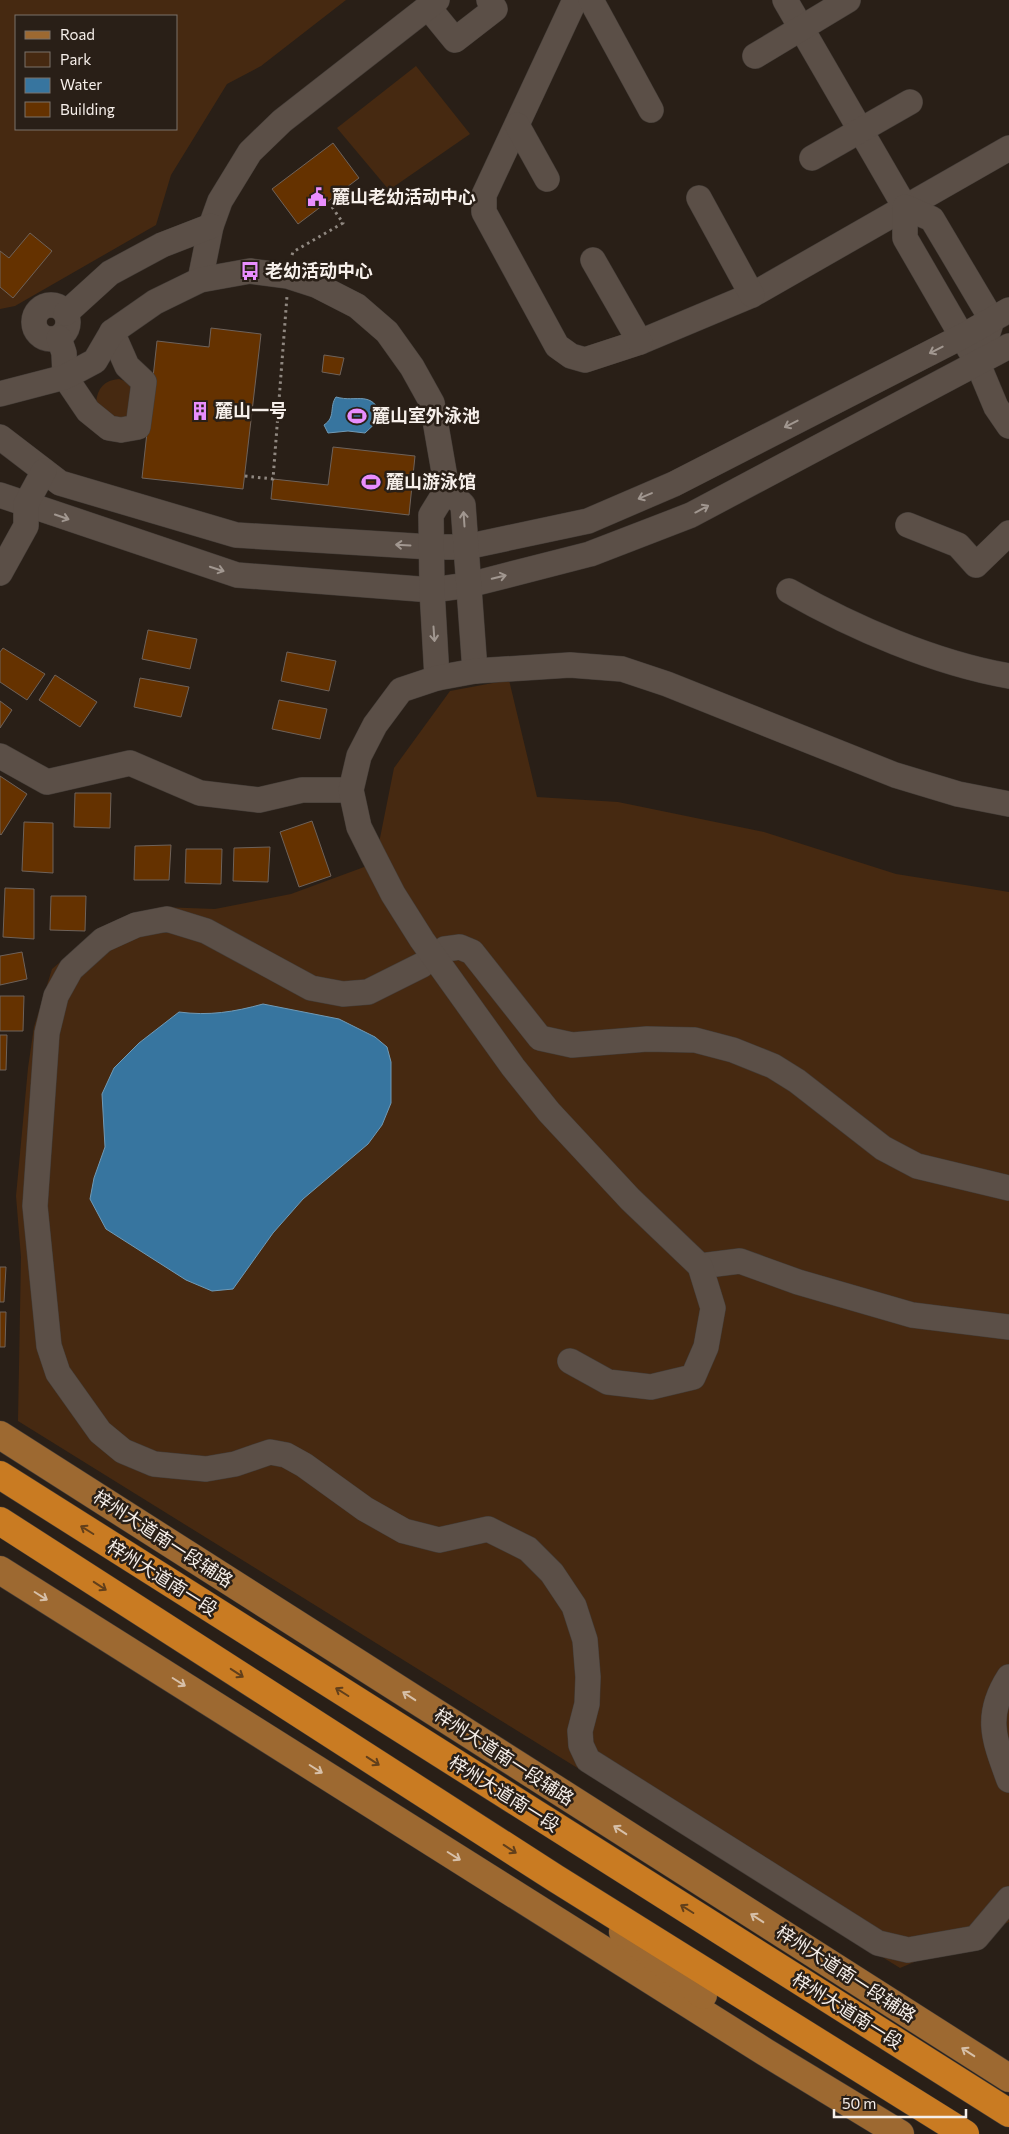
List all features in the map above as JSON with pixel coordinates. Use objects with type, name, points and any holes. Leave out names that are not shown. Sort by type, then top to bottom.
[{"type":"highway","name":"梓州大道南一段","points":[[0,1475],[1009,2113]]},
{"type":"highway","points":[[0,1521],[555,1878],[965,2134]]},
{"type":"main road","name":"梓州大道南一段辅路","points":[[0,1435],[1009,2078]]},
{"type":"main road","points":[[0,1570],[811,2080],[900,2134]]},
{"type":"main road","points":[[555,1878],[811,2080]]},
{"type":"street","points":[[200,280],[211,226],[220,201],[250,152],[282,121],[433,4],[455,40],[495,9],[488,0]]},
{"type":"street","points":[[575,0],[484,195],[484,212],[558,346],[571,356],[585,360],[640,342],[752,295],[1009,148]]},
{"type":"street","points":[[591,0],[651,110]]},
{"type":"street","points":[[785,0],[905,207],[905,238],[963,336],[978,364],[996,407],[1009,426]]},
{"type":"street","points":[[755,56],[848,0]]},
{"type":"street","points":[[812,158],[910,102]]},
{"type":"street","points":[[517,125],[547,179]]},
{"type":"street","points":[[699,198],[752,295]]},
{"type":"street","points":[[905,207],[932,219],[1001,315]]},
{"type":"street","points":[[112,332],[127,366],[144,382],[138,427],[120,430],[109,428],[88,411],[65,377],[64,353],[59,338],[48,340],[38,334],[35,328],[35,316],[46,305],[58,306],[66,313],[110,273],[162,245],[211,226]]},
{"type":"street","points":[[593,260],[640,342]]},
{"type":"street","points":[[0,394],[65,377],[95,361],[112,332],[155,302],[200,280],[250,271],[288,276],[316,284],[357,306],[387,332],[412,367],[432,403],[447,490],[463,505],[475,672]]},
{"type":"street","points":[[0,437],[60,483],[236,535],[431,547],[466,547],[596,517],[674,484],[1001,315]]},
{"type":"street","points":[[978,364],[1001,315]]},
{"type":"street","points":[[0,495],[237,575],[432,590],[469,585],[590,554],[692,515],[1009,346]]},
{"type":"street","points":[[0,573],[26,526],[26,504],[44,472]]},
{"type":"street","points":[[437,678],[430,515],[447,490]]},
{"type":"street","points":[[908,525],[958,545],[976,565],[1009,533]]},
{"type":"street","points":[[789,591],[834,617],[901,643],[977,671],[1009,676]]},
{"type":"street","points":[[570,1361],[608,1382],[651,1387],[692,1377],[706,1347],[713,1308],[700,1266],[630,1199],[549,1112],[514,1068],[422,940],[393,894],[359,827],[351,790],[359,756],[375,725],[401,690],[437,678],[475,672],[570,664],[622,670],[667,684],[895,775],[958,794],[1009,804]]},
{"type":"street","points":[[0,756],[47,782],[130,763],[200,793],[259,800],[302,790],[351,790]]},
{"type":"street","points":[[422,965],[368,992],[344,994],[311,988],[206,931],[167,919],[136,925],[103,940],[71,969],[56,996],[46,1033],[35,1206],[49,1346],[58,1373],[100,1432],[124,1451],[154,1464],[206,1469],[235,1464],[270,1452],[286,1455],[304,1465],[365,1510],[404,1531],[439,1540],[488,1529],[528,1549],[552,1573],[574,1606],[585,1640],[587,1704],[580,1731],[581,1745],[588,1760],[878,1943],[908,1950],[976,1938],[1009,1900]]},
{"type":"street","points":[[445,949],[460,947],[472,952],[540,1038],[572,1045],[647,1039],[695,1040],[733,1050],[773,1066],[797,1082],[883,1148],[917,1166],[1009,1188]]},
{"type":"street","points":[[700,1266],[740,1261],[798,1282],[912,1315],[1009,1327]]},
{"type":"street","points":[[1009,1677],[998,1694],[992,1718],[996,1746],[1009,1780]]},
{"type":"path","points":[[245,476],[273,479],[288,276],[293,252],[343,223],[330,204]]},
{"type":"green space","points":[[0,0],[346,0],[261,66],[227,84],[171,175],[156,225],[15,306],[0,309]]},
{"type":"green space","points":[[416,66],[470,134],[389,190],[337,128]]},
{"type":"green space","points":[[119,379],[133,384],[141,403],[122,423],[96,403],[100,389],[106,383]]},
{"type":"green space","points":[[509,680],[537,797],[618,802],[764,832],[896,874],[1009,892],[1009,1922],[900,1968],[18,1421],[21,1257],[16,1196],[28,1068],[34,1027],[52,969],[100,928],[160,907],[215,909],[291,894],[375,863],[394,768],[450,691]]},
{"type":"water","name":"麓山室外泳池","points":[[336,397],[369,400],[378,408],[382,417],[365,433],[348,431],[328,433],[324,425],[330,419]]},
{"type":"water","points":[[263,1004],[339,1019],[375,1037],[387,1047],[391,1062],[391,1103],[382,1125],[368,1144],[303,1199],[273,1233],[233,1289],[212,1291],[186,1280],[106,1229],[90,1199],[94,1178],[105,1147],[102,1094],[114,1068],[139,1043],[179,1012],[201,1014],[242,1009]]},
{"type":"building","points":[[333,143],[359,178],[298,224],[272,189]]},
{"type":"building","points":[[30,233],[52,251],[13,298],[0,287],[0,251],[9,258]]},
{"type":"building","name":"麓山一号","points":[[211,328],[261,334],[243,489],[142,478],[157,341],[209,347]]},
{"type":"building","points":[[324,355],[344,358],[340,375],[322,372]]},
{"type":"building","name":"麓山游泳馆","points":[[333,447],[415,456],[409,515],[271,499],[273,479],[328,485]]},
{"type":"building","points":[[148,630],[197,639],[190,669],[142,659]]},
{"type":"building","points":[[3,648],[45,674],[27,700],[0,682],[0,652]]},
{"type":"building","points":[[287,652],[336,661],[329,691],[281,681]]},
{"type":"building","points":[[55,675],[97,702],[80,727],[39,700]]},
{"type":"building","points":[[140,678],[189,687],[181,717],[134,707]]},
{"type":"building","points":[[279,700],[327,709],[320,739],[272,729]]},
{"type":"building","points":[[0,701],[12,710],[0,728]]},
{"type":"building","points":[[0,776],[27,794],[1,835],[0,834]]},
{"type":"building","points":[[75,793],[111,793],[110,828],[74,827]]},
{"type":"building","points":[[312,821],[331,876],[299,887],[280,832]]},
{"type":"building","points":[[24,822],[53,823],[53,873],[22,871]]},
{"type":"building","points":[[171,845],[169,880],[134,880],[135,846]]},
{"type":"building","points":[[270,847],[268,882],[233,881],[234,848]]},
{"type":"building","points":[[186,849],[222,849],[221,884],[185,883]]},
{"type":"building","points":[[5,888],[34,889],[34,939],[3,937]]},
{"type":"building","points":[[51,896],[86,896],[85,931],[50,930]]},
{"type":"building","points":[[22,952],[27,979],[0,985],[0,956]]},
{"type":"building","points":[[0,996],[24,996],[23,1031],[0,1031]]},
{"type":"building","points":[[0,1035],[7,1035],[6,1070],[0,1070]]},
{"type":"building","points":[[0,1267],[6,1267],[4,1302],[0,1302]]},
{"type":"building","points":[[0,1312],[6,1312],[5,1347],[0,1347]]},
{"type":"place","name":"麓山老幼活动中心","points":[[317,197]]},
{"type":"place","name":"老幼活动中心","points":[[250,271]]},
{"type":"place","name":"麓山一号","points":[[200,411]]},
{"type":"place","name":"麓山室外泳池","points":[[357,416]]},
{"type":"place","name":"麓山游泳馆","points":[[371,482]]}]
